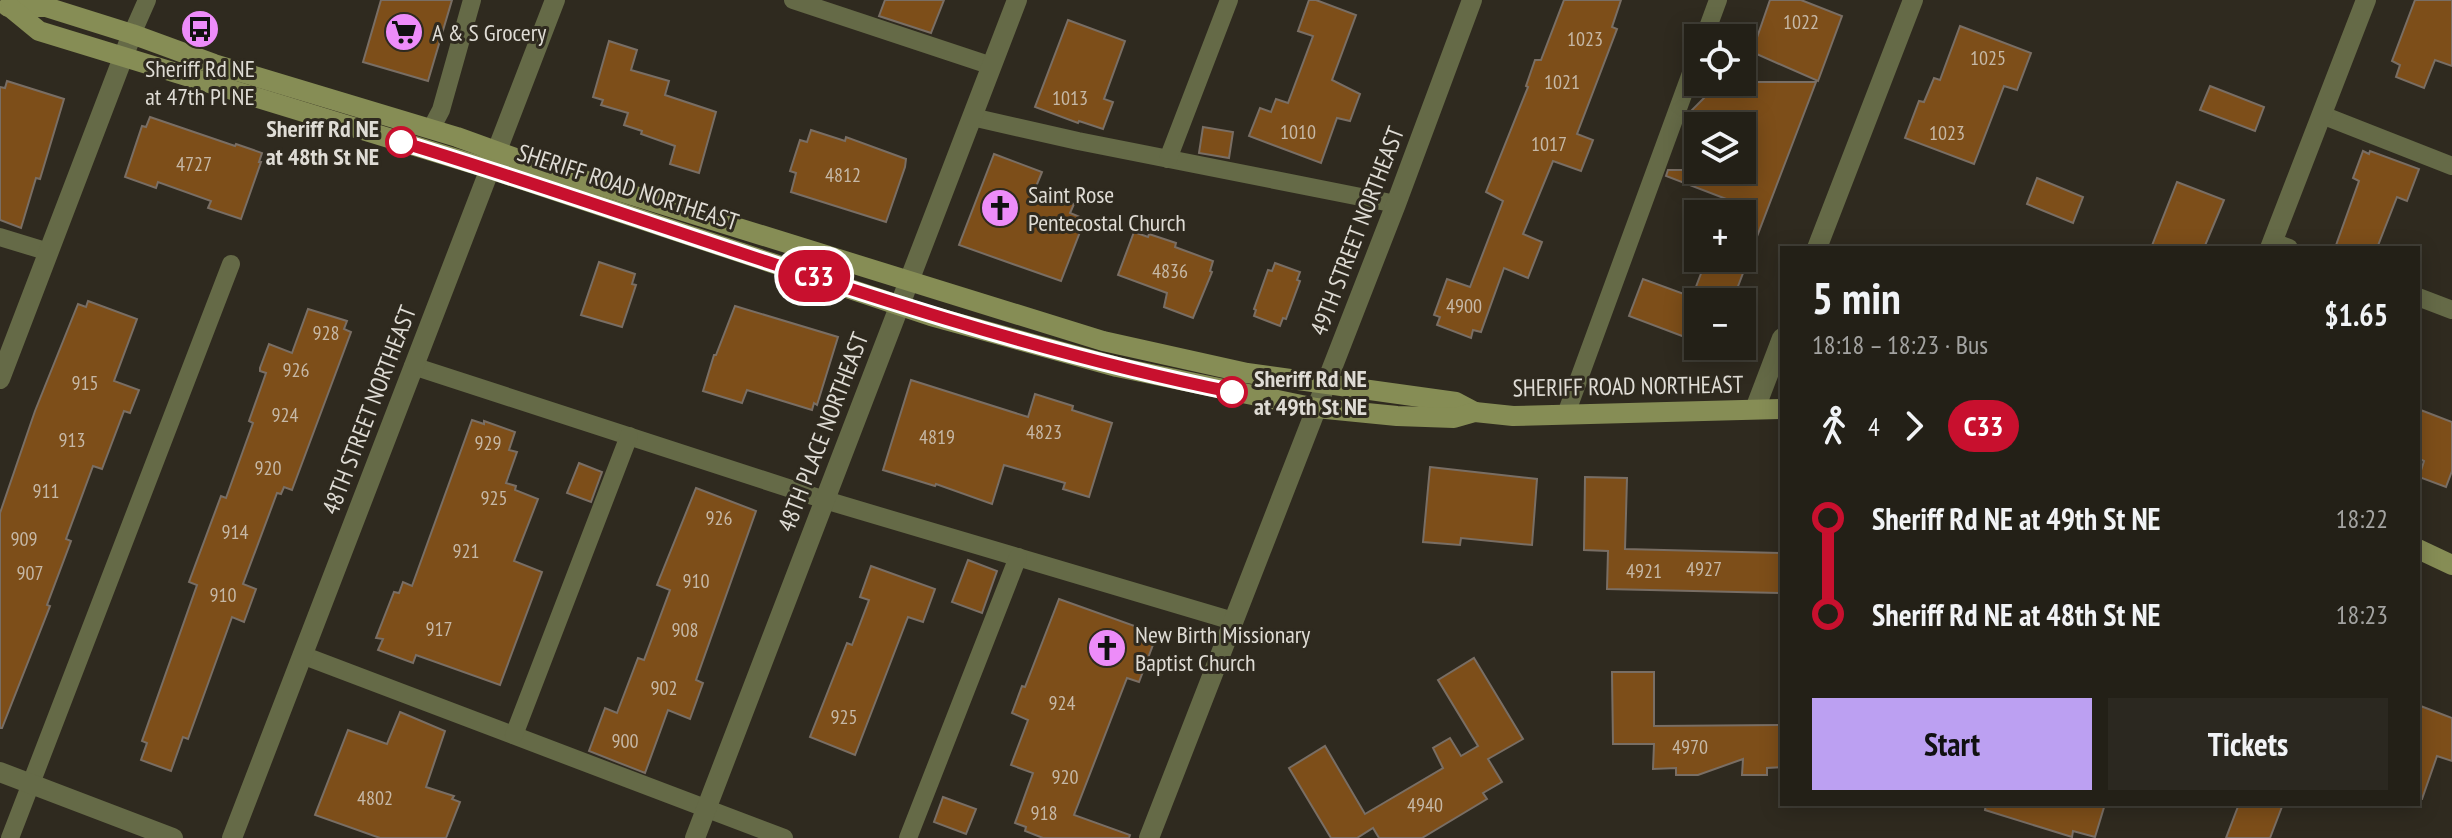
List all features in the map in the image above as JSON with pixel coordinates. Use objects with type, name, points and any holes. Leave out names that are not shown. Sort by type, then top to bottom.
[{"type":"main road","name":"SHERIFF ROAD NORTHEAST","points":[[5,6],[46,7],[214,64],[431,129],[494,160],[901,306],[1117,367],[1316,408],[1454,418],[1475,412]]},
{"type":"main road","name":"SHERIFF ROAD NORTHEAST","points":[[5,6],[39,31],[805,247],[1103,341],[1232,370],[1456,402],[1475,412],[1513,416],[1780,409]]},
{"type":"main road","points":[[2420,550],[2452,565]]},
{"type":"street","name":"48TH STREET NORTHEAST","points":[[232,838],[555,0]]},
{"type":"street","name":"48TH PLACE NORTHEAST","points":[[695,838],[1017,0]]},
{"type":"street","name":"49TH STREET NORTHEAST","points":[[1149,838],[1396,204],[1472,0]]},
{"type":"street","points":[[1818,246],[1913,0]]},
{"type":"street","points":[[2277,246],[2366,0]]},
{"type":"street","points":[[0,379],[132,34]]},
{"type":"street","points":[[1755,409],[1780,343]]},
{"type":"street","points":[[0,772],[173,838]]},
{"type":"lane","points":[[132,34],[147,0]]},
{"type":"lane","points":[[431,129],[441,110],[472,0]]},
{"type":"lane","points":[[795,0],[992,66]]},
{"type":"lane","points":[[1168,159],[1229,0]]},
{"type":"lane","points":[[1709,24],[1718,0]]},
{"type":"lane","points":[[1566,414],[1684,92]]},
{"type":"lane","points":[[2322,115],[2452,166]]},
{"type":"lane","points":[[972,117],[1396,204]]},
{"type":"lane","points":[[0,237],[49,252]]},
{"type":"lane","points":[[10,838],[231,264]]},
{"type":"lane","points":[[2420,298],[2452,310]]},
{"type":"lane","points":[[413,366],[825,500],[1233,621]]},
{"type":"lane","points":[[514,735],[629,436]]},
{"type":"lane","points":[[908,838],[1018,557]]},
{"type":"lane","points":[[302,655],[784,838]]},
{"type":"building","points":[[381,0],[452,0],[428,81],[363,62]]},
{"type":"building","points":[[885,0],[944,0],[931,33],[879,16]]},
{"type":"building","points":[[1309,0],[1356,15],[1332,80],[1360,94],[1350,121],[1337,118],[1321,163],[1249,136],[1260,108],[1271,112],[1276,99],[1288,103],[1313,36],[1298,31]]},
{"type":"building","points":[[1564,0],[1621,0],[1612,27],[1617,29],[1577,134],[1593,140],[1581,171],[1553,161],[1523,234],[1542,242],[1528,278],[1504,268],[1481,332],[1473,330],[1471,338],[1437,325],[1440,317],[1434,315],[1447,279],[1470,287],[1503,201],[1486,192],[1528,87],[1535,60],[1541,60]]},
{"type":"building","points":[[1770,0],[1801,0],[1842,16],[1818,81],[1756,54],[1756,40]]},
{"type":"building","points":[[2415,0],[2452,0],[2452,66],[2435,60],[2424,88],[2396,77],[2400,65],[2392,61]]},
{"type":"building","points":[[1068,20],[1125,41],[1104,99],[1113,102],[1103,129],[1035,107]]},
{"type":"building","points":[[1960,26],[2031,53],[2017,90],[2004,86],[1974,164],[1905,138],[1919,101],[1924,102],[1934,78],[1940,80]]},
{"type":"building","points":[[609,41],[637,50],[631,70],[669,81],[665,95],[716,112],[699,173],[670,164],[675,146],[624,125],[628,113],[601,105],[603,100],[593,97]]},
{"type":"building","points":[[7,81],[64,99],[40,179],[36,178],[21,228],[0,220],[0,87],[5,88]]},
{"type":"building","points":[[1756,82],[1816,82],[1756,239],[1756,200],[1729,200],[1687,184],[1756,184],[1756,112],[1690,112],[1706,96],[1756,96]]},
{"type":"building","points":[[2210,86],[2264,107],[2255,131],[2200,110]]},
{"type":"building","points":[[150,117],[262,153],[241,219],[208,208],[211,201],[158,182],[156,188],[125,177],[142,126],[146,127]]},
{"type":"building","points":[[1203,127],[1233,132],[1229,158],[1199,153]]},
{"type":"building","points":[[811,130],[845,141],[846,137],[906,159],[886,222],[791,192],[796,173],[790,171],[800,140],[807,142]]},
{"type":"building","points":[[2363,151],[2419,169],[2407,201],[2397,197],[2378,246],[2336,246],[2359,181],[2353,178]]},
{"type":"building","points":[[994,154],[1042,172],[1035,189],[1074,204],[1070,213],[1085,219],[1061,281],[959,245]]},
{"type":"building","points":[[1668,170],[1684,170],[1684,183],[1666,176]]},
{"type":"building","points":[[2037,178],[2083,197],[2073,223],[2027,204]]},
{"type":"building","points":[[2177,182],[2224,200],[2205,246],[2152,246]]},
{"type":"building","points":[[1134,232],[1176,243],[1175,247],[1213,261],[1212,272],[1193,318],[1164,307],[1167,293],[1118,275]]},
{"type":"building","points":[[599,262],[635,274],[632,284],[636,285],[622,327],[581,315]]},
{"type":"building","points":[[1275,263],[1300,272],[1297,280],[1300,281],[1286,319],[1283,318],[1280,326],[1254,316],[1268,270],[1272,271]]},
{"type":"building","points":[[1702,272],[1743,272],[1737,288],[1695,288]]},
{"type":"building","points":[[1643,279],[1684,294],[1684,337],[1629,316]]},
{"type":"building","points":[[88,301],[137,319],[114,381],[139,390],[130,413],[124,411],[102,469],[93,466],[66,539],[71,541],[47,605],[50,606],[0,728],[0,513],[35,411],[78,304],[86,307]]},
{"type":"building","points":[[735,306],[838,337],[817,405],[814,403],[812,410],[747,390],[742,403],[703,391]]},
{"type":"building","points":[[308,309],[347,321],[344,329],[351,332],[292,490],[284,487],[281,494],[277,493],[243,584],[256,589],[244,622],[232,617],[188,739],[183,737],[171,771],[141,760],[147,743],[142,741],[197,585],[189,582],[221,496],[226,498],[253,423],[249,421],[266,373],[260,368],[269,344],[292,353]]},
{"type":"building","points":[[911,380],[1028,417],[1035,394],[1112,423],[1089,497],[1063,489],[1065,483],[1004,465],[992,504],[936,484],[883,470]]},
{"type":"building","points":[[2420,410],[2452,422],[2452,471],[2446,487],[2420,477],[2424,461],[2420,459]]},
{"type":"building","points":[[472,420],[515,432],[509,450],[517,452],[506,483],[538,499],[514,561],[542,572],[500,685],[416,655],[413,663],[378,650],[383,639],[376,638],[394,592],[399,593],[403,582],[412,586]]},
{"type":"building","points":[[579,463],[602,472],[591,502],[567,493]]},
{"type":"building","points":[[1430,467],[1537,479],[1532,545],[1461,538],[1460,545],[1423,542]]},
{"type":"building","points":[[1585,477],[1627,478],[1625,549],[1780,553],[1780,593],[1607,589],[1608,551],[1584,550]]},
{"type":"building","points":[[696,488],[756,511],[696,680],[703,683],[690,719],[668,710],[645,773],[589,751],[605,708],[617,713],[638,658],[644,660],[670,590],[657,585]]},
{"type":"building","points":[[968,560],[997,571],[982,613],[952,602]]},
{"type":"building","points":[[871,566],[935,589],[923,622],[908,617],[855,755],[810,737],[847,643],[852,645],[869,600],[860,597]]},
{"type":"building","points":[[1059,599],[1157,634],[1139,682],[1127,678],[1074,815],[1130,835],[1129,838],[1043,838],[1015,823],[1033,773],[1011,765],[1028,720],[1012,713]]},
{"type":"building","points":[[1474,658],[1523,739],[1488,759],[1502,782],[1483,793],[1487,799],[1422,838],[1379,838],[1373,828],[1357,838],[1331,838],[1289,768],[1325,746],[1365,814],[1443,768],[1433,748],[1450,738],[1461,756],[1478,746],[1438,680]]},
{"type":"building","points":[[1612,672],[1654,672],[1654,726],[1780,725],[1780,767],[1767,768],[1767,775],[1742,775],[1743,759],[1698,775],[1676,775],[1676,768],[1653,769],[1654,744],[1613,744]]},
{"type":"building","points":[[2420,706],[2452,718],[2452,761],[2437,756],[2422,799]]},
{"type":"building","points":[[400,712],[445,731],[426,787],[454,796],[452,799],[460,802],[446,838],[380,838],[315,815],[348,730],[387,744]]},
{"type":"building","points":[[943,797],[976,809],[966,834],[934,822]]},
{"type":"building","points":[[1986,806],[2104,806],[2095,837],[2073,831],[2072,837],[1985,810]]},
{"type":"building","points":[[2238,806],[2282,806],[2270,838],[2226,838]]},
{"type":"bus line","name":"C33","points":[[401,142],[931,316],[1117,367],[1232,392]]},
{"type":"place","name":"Sheriff Rd NE at 47th Pl NE","points":[[200,29]]},
{"type":"place","name":"A & S Grocery","points":[[404,32]]},
{"type":"place","name":"Sheriff Rd NE at 48th St NE","points":[[401,142]]},
{"type":"place","name":"Saint Rose Pentecostal Church","points":[[1000,208]]},
{"type":"place","name":"Sheriff Rd NE at 49th St NE","points":[[1232,392]]},
{"type":"place","name":"New Birth Missionary Baptist Church","points":[[1107,648]]}]
